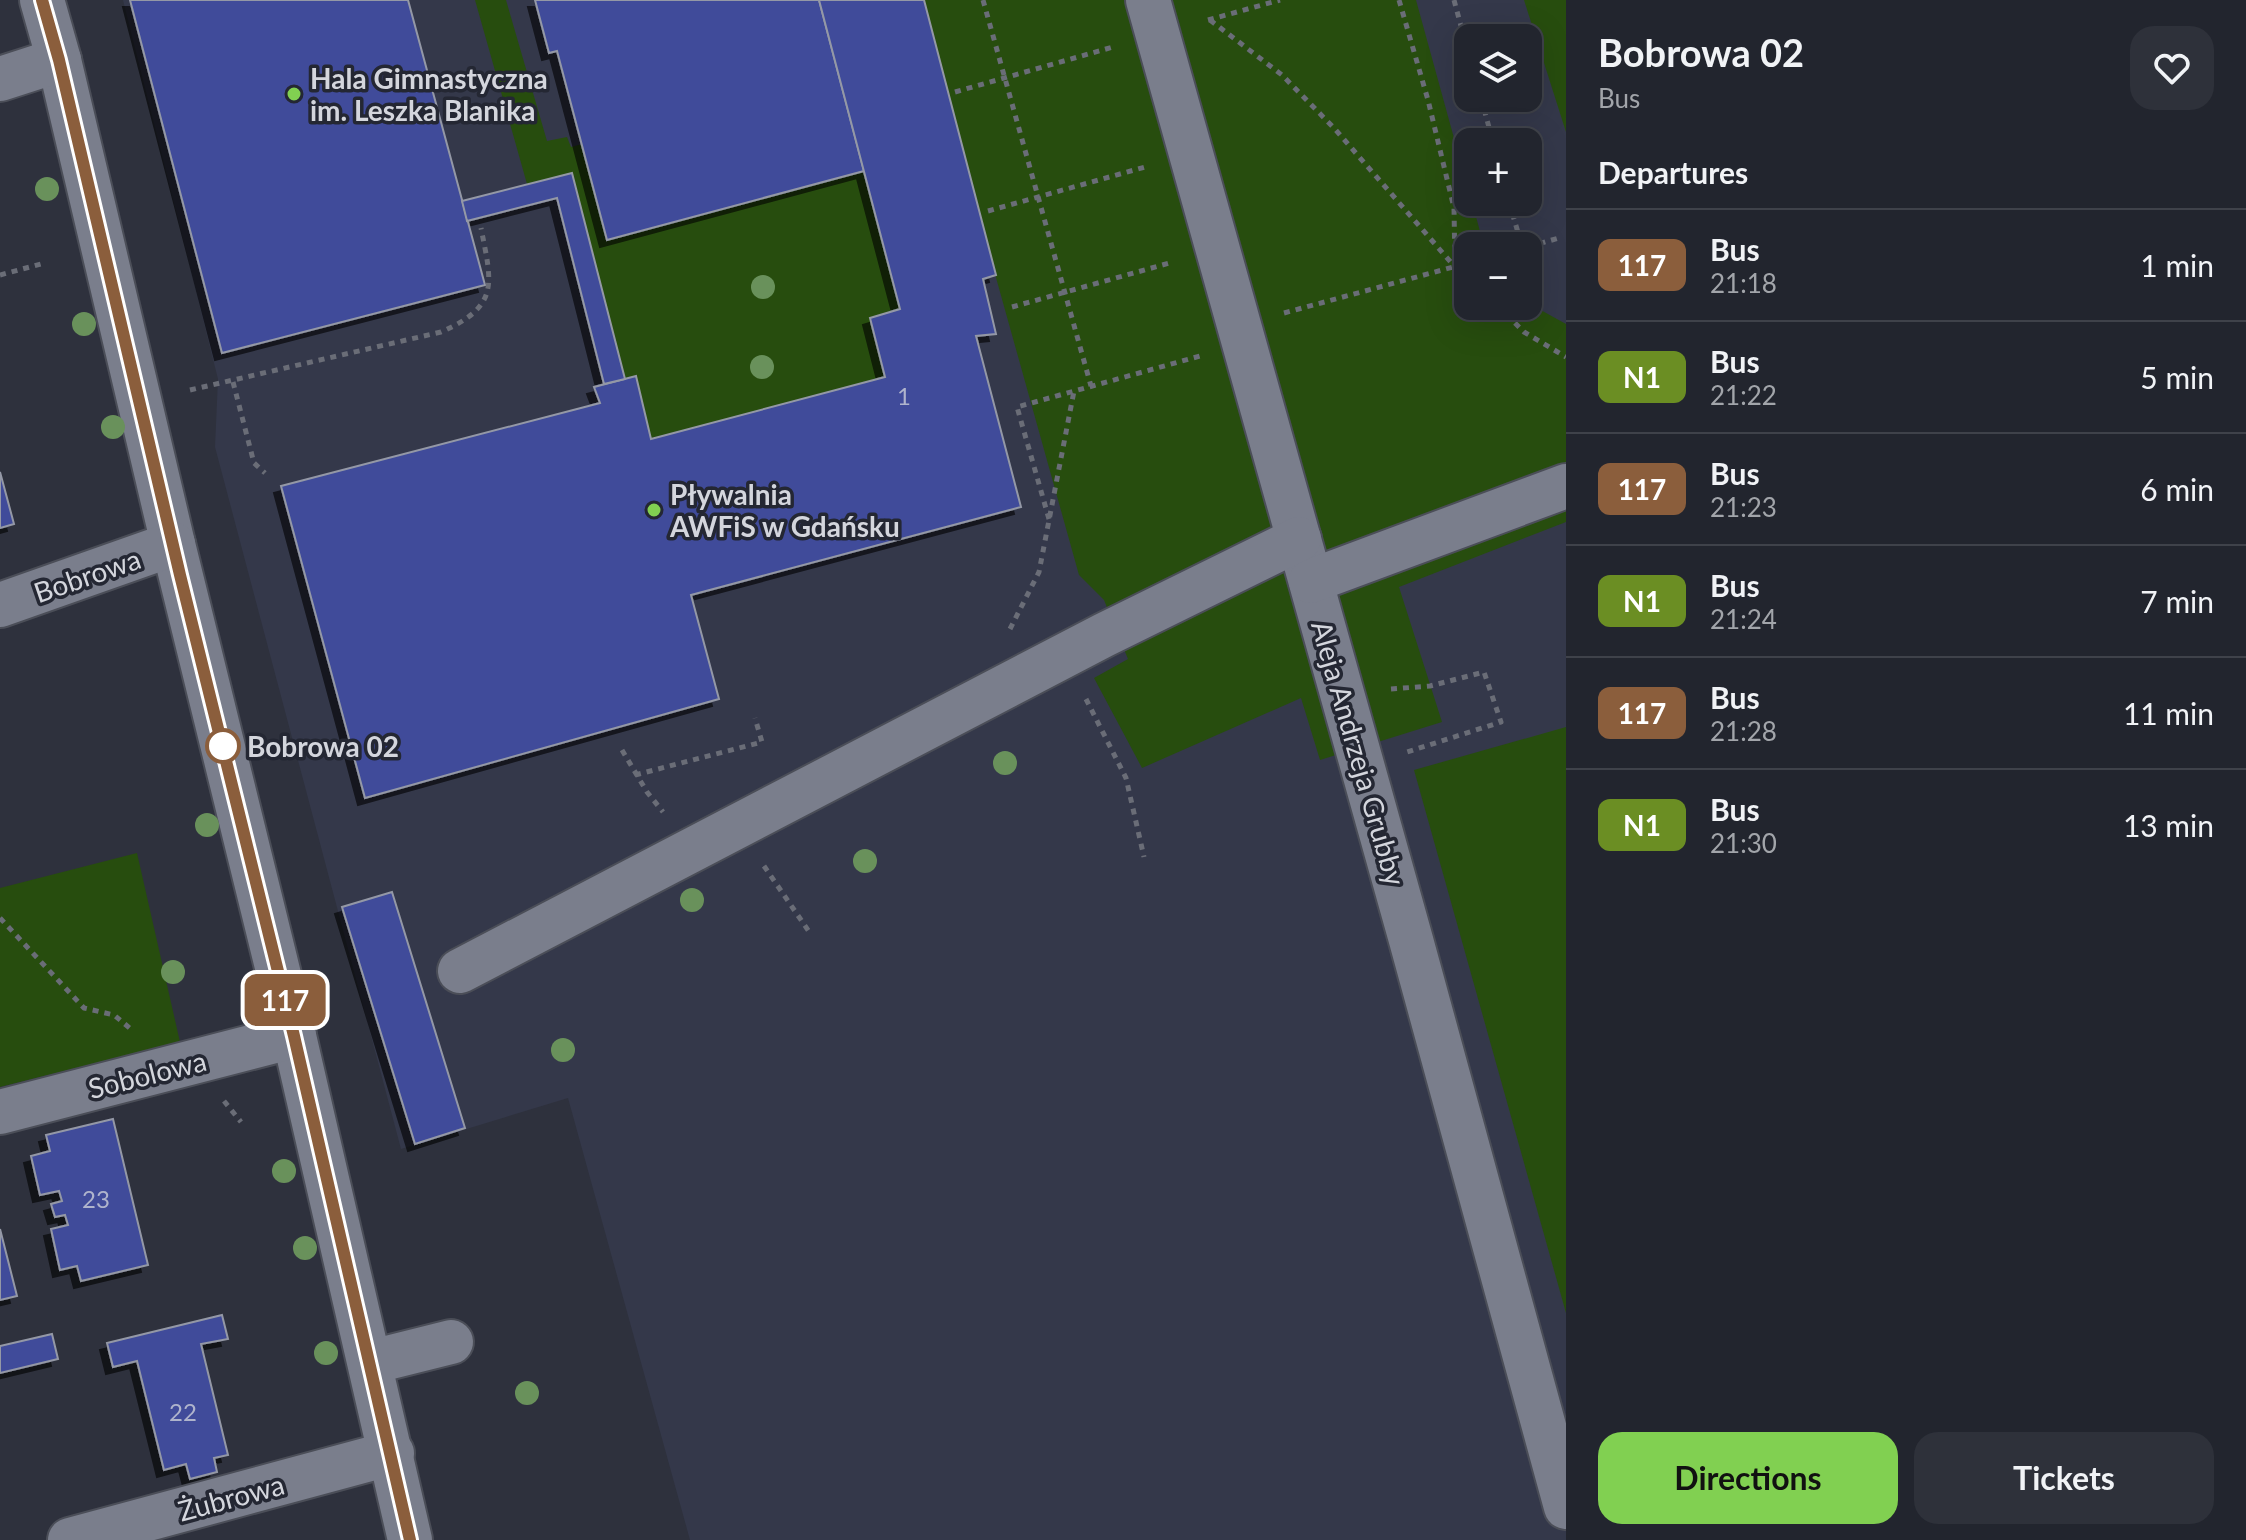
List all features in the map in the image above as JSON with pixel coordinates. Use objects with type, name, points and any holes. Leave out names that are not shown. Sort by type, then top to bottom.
[{"type":"street","points":[[42,0],[294,1036],[410,1540]]},
{"type":"street","name":"Aleja Andrzeja Grubby","points":[[1153,17],[1566,1507]]},
{"type":"street","points":[[0,79],[59,60]]},
{"type":"street","points":[[1311,581],[1566,486]]},
{"type":"street","points":[[460,971],[1065,656],[1299,539]]},
{"type":"street","name":"Bobrowa","points":[[0,605],[173,544]]},
{"type":"street","name":"Sobolowa","points":[[0,1112],[294,1036]]},
{"type":"street","points":[[371,1362],[451,1342]]},
{"type":"street","name":"Żubrowa","points":[[70,1540],[392,1453]]},
{"type":"path","points":[[983,0],[1091,386]]},
{"type":"path","points":[[955,92],[1004,78],[1153,17],[1210,20],[1280,0]]},
{"type":"path","points":[[1399,0],[1428,100],[1454,208],[1454,232]]},
{"type":"path","points":[[1454,0],[1460,24]]},
{"type":"path","points":[[1210,20],[1282,75],[1334,128],[1454,266]]},
{"type":"path","points":[[988,211],[1191,154]]},
{"type":"path","points":[[190,390],[441,332],[469,320],[485,301],[490,278],[481,228]]},
{"type":"path","points":[[1542,243],[1562,237]]},
{"type":"path","points":[[1012,307],[1218,249]]},
{"type":"path","points":[[0,275],[41,264]]},
{"type":"path","points":[[1074,391],[1049,519],[1017,407],[1091,386],[1242,334],[1454,267]]},
{"type":"path","points":[[1512,320],[1524,332],[1566,357]]},
{"type":"path","points":[[232,382],[254,463],[265,473]]},
{"type":"path","points":[[1065,656],[1126,778],[1144,857]]},
{"type":"path","points":[[1400,754],[1501,722],[1484,672],[1430,686]]},
{"type":"path","points":[[635,775],[762,742],[755,718]]},
{"type":"path","points":[[736,826],[810,933]]},
{"type":"path","points":[[0,918],[84,1008],[114,1015],[130,1027],[149,1050],[174,1067],[201,1079],[241,1122]]},
{"type":"shaded area","points":[[123,0],[1566,0],[1566,1540],[690,1540],[568,1098],[401,1149],[215,447],[218,379]]},
{"type":"green space","points":[[475,0],[506,0],[547,141],[567,137],[571,147],[582,144],[608,240],[864,171],[900,309],[870,318],[885,377],[651,439],[636,376],[625,379],[572,174],[527,184]]},
{"type":"green space","points":[[923,0],[1416,0],[1454,138],[1454,216],[1476,216],[1480,232],[1454,232],[1454,320],[1542,320],[1542,311],[1566,324],[1566,522],[1399,587],[1442,722],[1320,760],[1301,698],[1142,768],[1094,678],[1128,659],[1104,600],[1079,575]]},
{"type":"green space","points":[[1524,0],[1566,0],[1566,132],[1542,57],[1542,24],[1532,24]]},
{"type":"green space","points":[[1566,727],[1566,1313],[1414,770]]},
{"type":"green space","points":[[137,853],[180,1042],[0,1087],[0,888]]},
{"type":"building","name":"Hala Gimnastyczna im. Leszka Blanika","points":[[130,0],[408,0],[485,285],[222,353]]},
{"type":"building","points":[[535,0],[819,0],[864,171],[607,240],[557,51],[549,53]]},
{"type":"building","points":[[819,0],[924,0],[996,275],[983,279],[996,334],[976,336],[1021,507],[691,595],[719,699],[365,798],[281,486],[600,403],[594,387],[636,376],[651,439],[885,377],[870,318],[900,309]]},
{"type":"building","points":[[572,173],[625,379],[604,384],[557,198],[467,221],[462,201]]},
{"type":"building","points":[[0,472],[14,524],[0,528]]},
{"type":"building","points":[[392,892],[465,1128],[415,1144],[342,907]]},
{"type":"building","points":[[113,1119],[148,1265],[81,1281],[77,1266],[60,1270],[51,1229],[68,1225],[65,1215],[55,1217],[51,1204],[62,1201],[59,1191],[40,1195],[31,1156],[50,1151],[46,1135]]},
{"type":"building","points":[[0,1229],[17,1296],[0,1300]]},
{"type":"building","points":[[222,1315],[228,1339],[201,1344],[228,1455],[214,1458],[217,1472],[190,1479],[186,1464],[164,1470],[137,1361],[113,1367],[107,1343]]},
{"type":"building","points":[[52,1334],[58,1359],[0,1373],[0,1346]]},
{"type":"bus line","name":"117","points":[[42,0],[294,1036],[410,1540]]},
{"type":"place","name":"Hala Gimnastyczna im. Leszka Blanika","points":[[294,94]]},
{"type":"place","name":"Pływalnia AWFiS w Gdańsku","points":[[654,510]]},
{"type":"place","name":"Bobrowa 02","points":[[223,746]]}]
